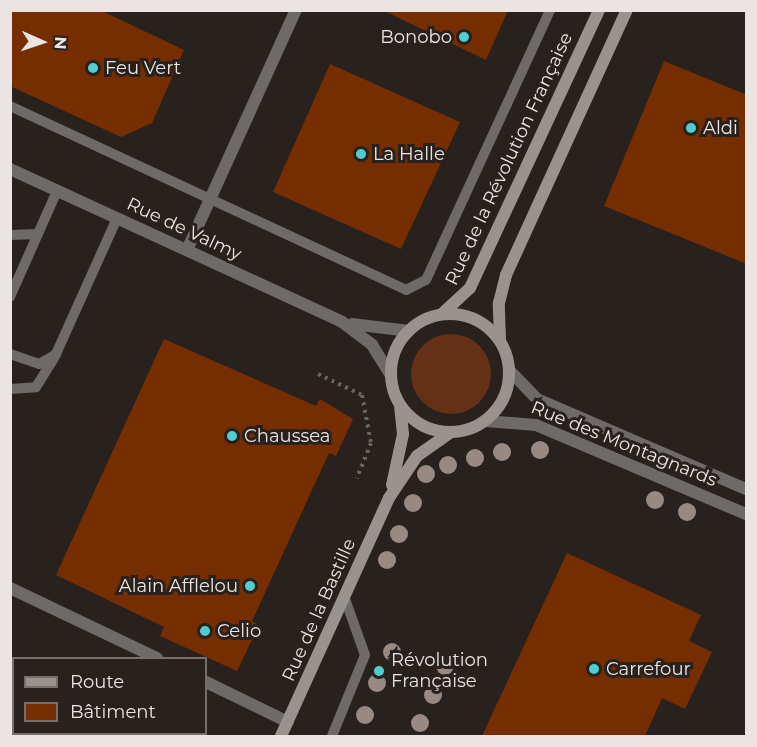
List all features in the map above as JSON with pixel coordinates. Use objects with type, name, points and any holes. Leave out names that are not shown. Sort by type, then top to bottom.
[{"type":"street","points":[[187,250],[296,10]]},
{"type":"street","name":"Rue de la Révolution Française","points":[[441,314],[470,288],[599,10]]},
{"type":"street","points":[[500,340],[471,317],[441,314],[409,330],[394,355],[391,376],[400,405],[422,425],[451,432],[486,421],[504,398],[509,370],[500,340],[499,303],[506,275],[627,10]]},
{"type":"street","name":"Rue de Valmy","points":[[10,169],[342,322],[372,345],[391,376]]},
{"type":"street","name":"Rue de Valmy","points":[[342,322],[409,330]]},
{"type":"street","name":"Rue des Montagnards","points":[[509,370],[537,399],[747,489]]},
{"type":"street","name":"Rue de la Bastille","points":[[389,498],[402,447],[400,405]]},
{"type":"street","name":"Rue des Montagnards","points":[[486,421],[536,425],[747,514]]},
{"type":"street","name":"Rue de la Bastille","points":[[281,736],[389,498],[417,456],[451,432]]},
{"type":"street","points":[[10,588],[154,657]]},
{"type":"street","points":[[207,682],[288,722]]},
{"type":"lane","points":[[10,106],[398,288],[426,280],[550,10]]},
{"type":"lane","points":[[10,297],[57,191]]},
{"type":"lane","points":[[10,389],[36,387],[56,354],[117,218]]},
{"type":"lane","points":[[10,235],[39,234]]},
{"type":"lane","points":[[10,354],[39,364],[56,354]]},
{"type":"lane","points":[[332,736],[365,654],[344,596]]},
{"type":"path","points":[[318,374],[362,395],[371,443],[357,478]]},
{"type":"shaded area","points":[[443,334],[459,334],[473,341],[484,352],[491,366],[488,389],[473,407],[459,414],[443,414],[429,407],[418,396],[411,382],[411,366],[418,352],[429,341]]},
{"type":"building","name":"Feu Vert","points":[[10,10],[100,10],[184,50],[152,123],[121,137],[10,86]]},
{"type":"building","points":[[382,10],[508,10],[486,60]]},
{"type":"building","name":"Aldi","points":[[664,61],[747,95],[747,264],[604,206]]},
{"type":"building","name":"La Halle","points":[[330,64],[460,122],[401,249],[273,192]]},
{"type":"building","points":[[164,339],[316,406],[320,399],[353,419],[336,456],[329,453],[252,621],[259,625],[237,671],[160,636],[164,627],[56,575]]},
{"type":"building","name":"Carrefour","points":[[567,553],[701,615],[689,641],[712,652],[685,709],[662,698],[645,736],[482,736]]},
{"type":"place","name":"Bonobo","points":[[464,37]]},
{"type":"place","name":"Feu Vert","points":[[93,68]]},
{"type":"place","name":"Aldi","points":[[691,128]]},
{"type":"place","name":"La Halle","points":[[361,154]]},
{"type":"place","name":"Chaussea","points":[[232,436]]},
{"type":"place","name":"Alain Afflelou","points":[[250,586]]},
{"type":"place","name":"Celio","points":[[205,631]]},
{"type":"place","name":"Carrefour","points":[[594,669]]},
{"type":"place","name":"Révolution Française","points":[[379,671]]}]
